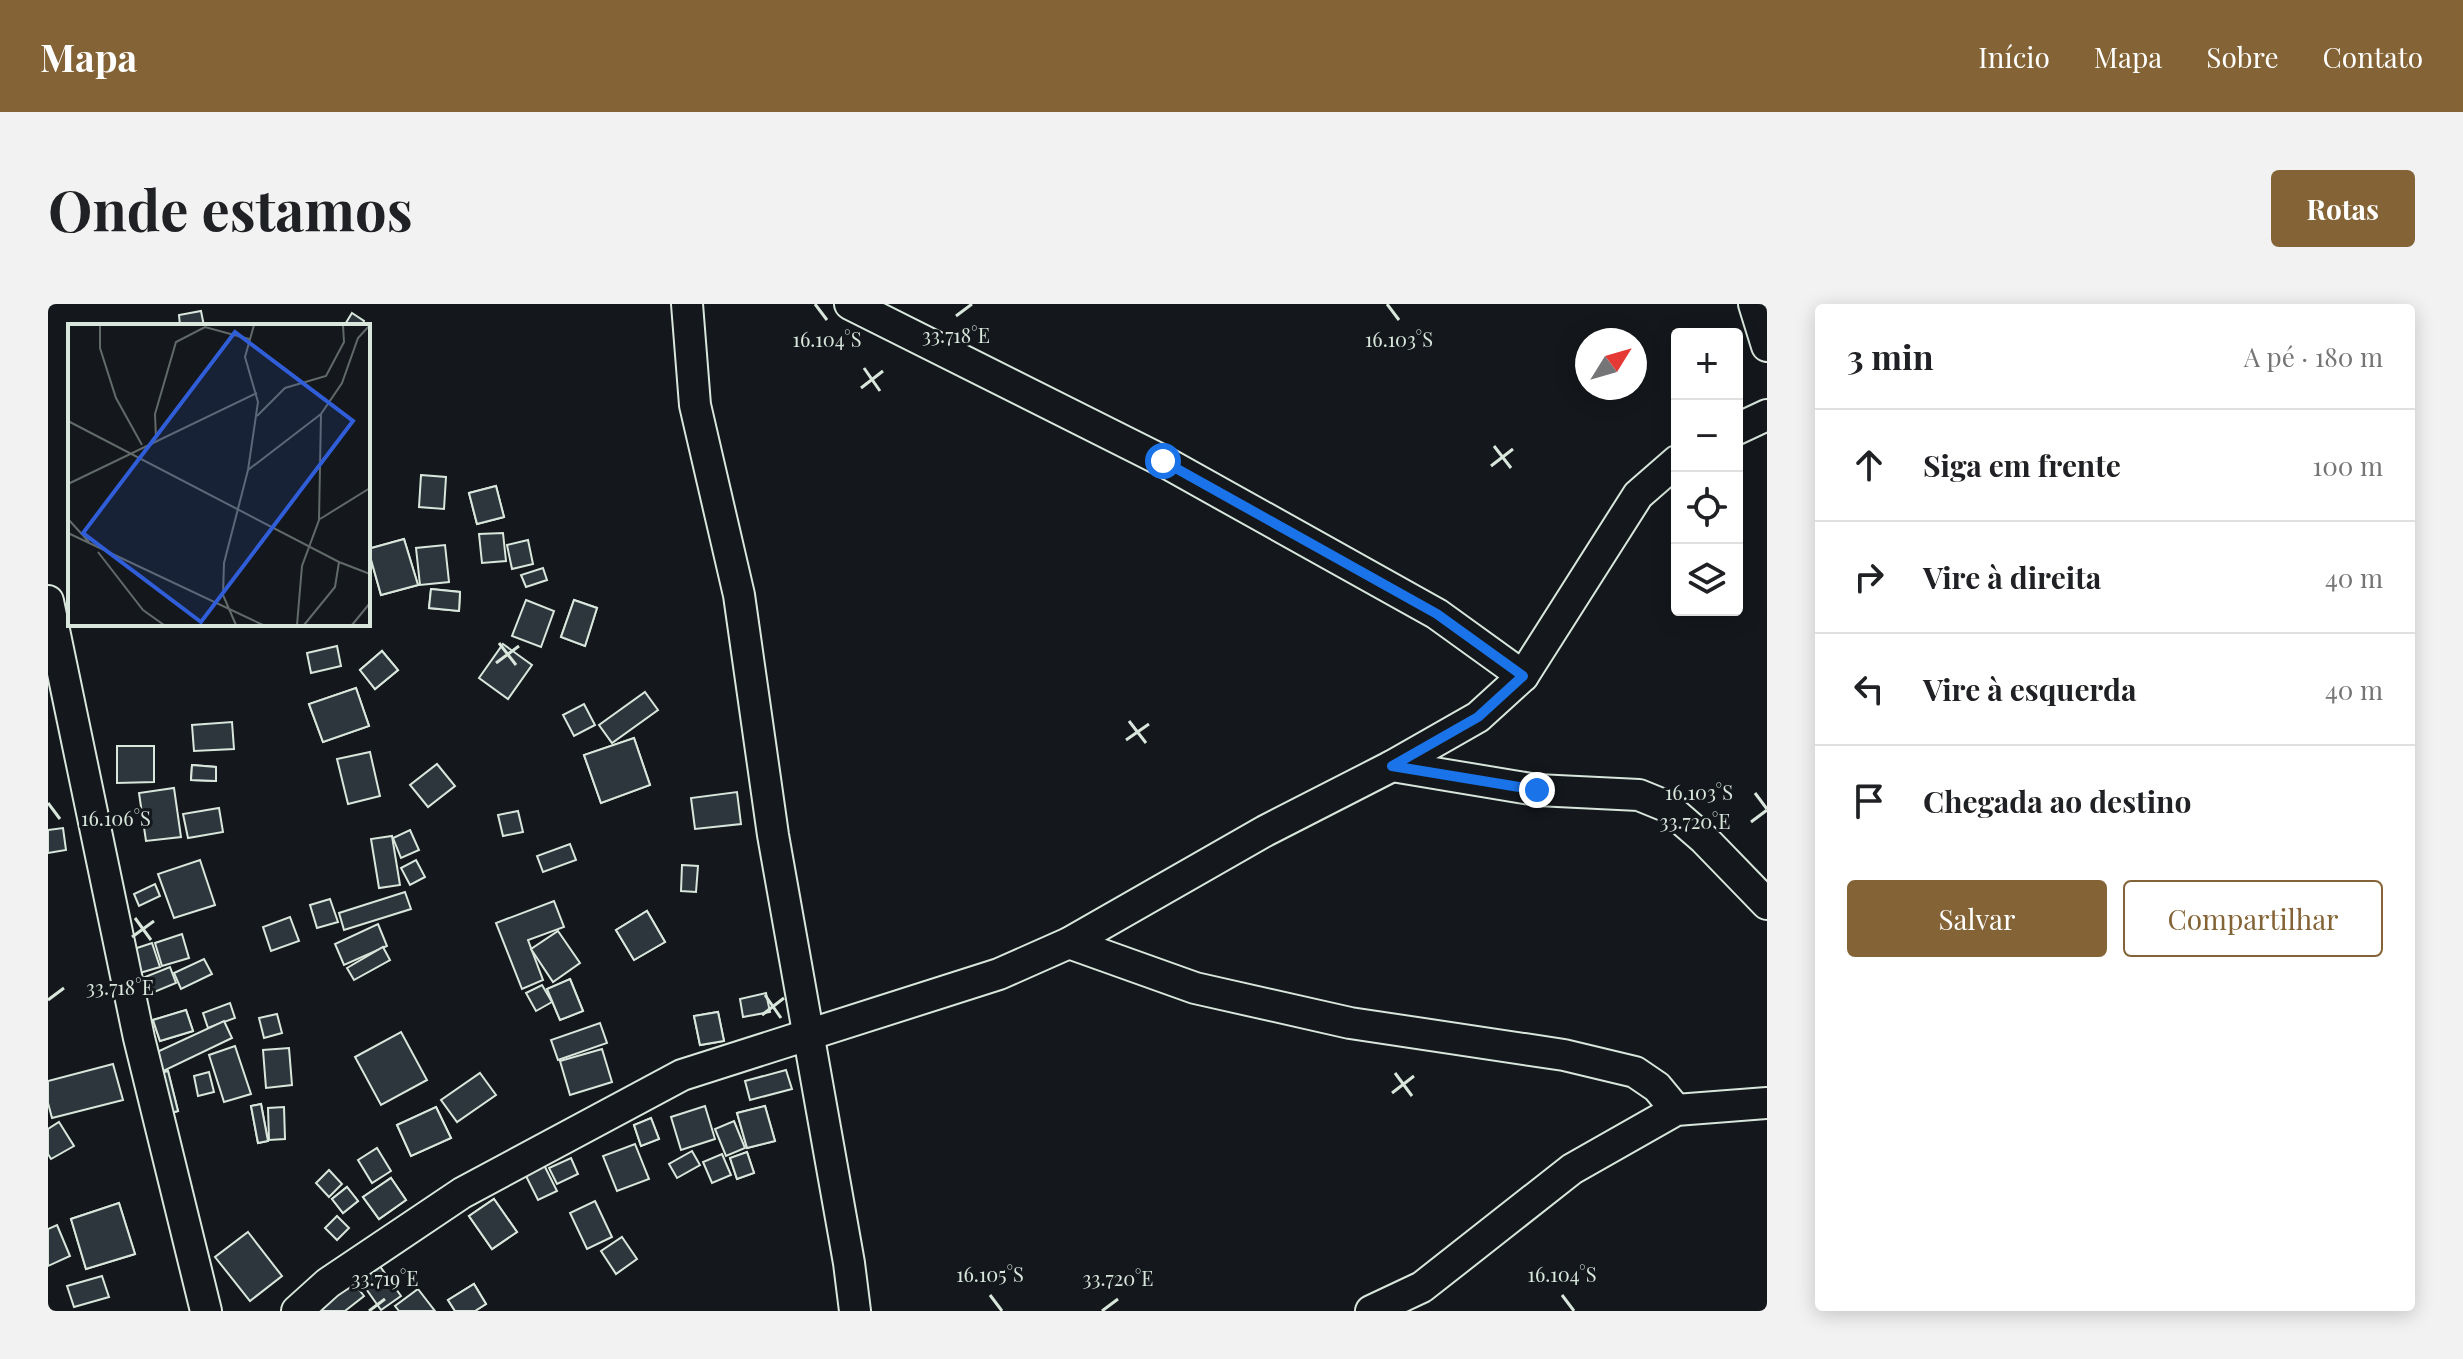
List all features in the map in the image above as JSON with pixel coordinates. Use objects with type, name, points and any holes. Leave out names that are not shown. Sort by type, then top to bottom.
[{"type":"street","points":[[687,304],[695,405],[739,595],[773,835],[855,1311]]},
{"type":"street","points":[[1754,304],[1767,346]]},
{"type":"street","points":[[863,307],[1163,461],[1437,614],[1523,676]]},
{"type":"street","points":[[1743,426],[1767,415]]},
{"type":"street","points":[[297,1311],[328,1283],[476,1185],[682,1075],[999,974],[1069,943],[1265,831],[1392,766],[1478,717],[1523,676],[1638,495],[1671,466]]},
{"type":"street","points":[[48,601],[139,1038],[206,1311]]},
{"type":"street","points":[[1392,766],[1537,790],[1639,795],[1666,806],[1767,904]]},
{"type":"street","points":[[1069,943],[1195,988],[1350,1023],[1564,1055],[1635,1072],[1657,1087],[1676,1110]]},
{"type":"street","points":[[1371,1311],[1422,1287],[1572,1169],[1676,1110],[1767,1103]]},
{"type":"building","points":[[201,311],[204,324],[180,324],[179,315]]},
{"type":"building","points":[[352,313],[364,321],[363,324],[345,324]]},
{"type":"building","points":[[421,475],[446,477],[444,509],[419,507]]},
{"type":"building","points":[[496,486],[504,517],[477,524],[469,493]]},
{"type":"building","points":[[496,486],[504,517],[477,524],[469,493]]},
{"type":"building","points":[[503,533],[506,561],[482,563],[479,534]]},
{"type":"building","points":[[404,539],[418,585],[381,595],[370,548]]},
{"type":"building","points":[[404,539],[418,585],[381,595],[370,548]]},
{"type":"building","points":[[528,540],[533,564],[512,569],[507,545]]},
{"type":"building","points":[[445,545],[449,582],[420,585],[416,548]]},
{"type":"building","points":[[543,568],[547,580],[526,587],[521,575]]},
{"type":"building","points":[[431,589],[460,592],[459,611],[429,608]]},
{"type":"building","points":[[431,589],[460,592],[459,611],[429,608]]},
{"type":"building","points":[[526,600],[554,611],[541,647],[512,636]]},
{"type":"building","points":[[574,600],[597,608],[585,646],[561,637]]},
{"type":"building","points":[[574,600],[597,608],[585,646],[561,637]]},
{"type":"building","points":[[503,644],[532,665],[508,699],[479,678]]},
{"type":"building","points":[[337,646],[341,666],[311,673],[307,653]]},
{"type":"building","points":[[382,651],[398,670],[375,689],[360,670]]},
{"type":"building","points":[[382,651],[398,670],[375,689],[360,670]]},
{"type":"building","points":[[356,688],[369,726],[323,742],[309,704]]},
{"type":"building","points":[[356,688],[369,726],[323,742],[309,704]]},
{"type":"building","points":[[645,692],[658,710],[612,743],[599,725]]},
{"type":"building","points":[[584,704],[595,725],[574,736],[563,715]]},
{"type":"building","points":[[232,722],[234,749],[194,751],[192,725]]},
{"type":"building","points":[[634,738],[650,785],[601,803],[584,755]]},
{"type":"building","points":[[634,738],[650,785],[601,803],[584,755]]},
{"type":"building","points":[[117,746],[154,746],[154,782],[117,783]]},
{"type":"building","points":[[370,752],[380,796],[348,804],[337,759]]},
{"type":"building","points":[[437,764],[455,786],[428,807],[410,785]]},
{"type":"building","points":[[192,765],[216,767],[216,781],[191,780]]},
{"type":"building","points":[[192,765],[216,767],[216,781],[191,780]]},
{"type":"building","points":[[174,788],[181,837],[146,841],[139,793]]},
{"type":"building","points":[[737,792],[741,824],[695,829],[691,798]]},
{"type":"building","points":[[219,808],[223,832],[188,838],[183,814]]},
{"type":"building","points":[[518,811],[523,832],[503,836],[498,815]]},
{"type":"building","points":[[63,828],[66,850],[48,853],[48,830]]},
{"type":"building","points":[[410,830],[419,850],[401,858],[393,838]]},
{"type":"building","points":[[392,836],[400,885],[379,888],[371,839]]},
{"type":"building","points":[[570,844],[576,860],[543,872],[537,856]]},
{"type":"building","points":[[200,860],[215,905],[174,918],[158,874]]},
{"type":"building","points":[[416,860],[425,877],[410,885],[401,868]]},
{"type":"building","points":[[682,865],[698,866],[696,892],[681,891]]},
{"type":"building","points":[[155,884],[160,896],[139,906],[134,894]]},
{"type":"building","points":[[405,892],[411,909],[344,930],[339,913]]},
{"type":"building","points":[[330,899],[338,922],[317,928],[310,905]]},
{"type":"building","points":[[554,901],[564,927],[528,940],[543,980],[522,989],[496,923]]},
{"type":"building","points":[[647,911],[665,942],[634,960],[616,930]]},
{"type":"building","points":[[647,911],[665,942],[634,960],[616,930]]},
{"type":"building","points":[[290,917],[299,941],[271,951],[263,927]]},
{"type":"building","points":[[378,924],[387,946],[344,965],[335,944]]},
{"type":"building","points":[[558,931],[580,963],[553,982],[531,949]]},
{"type":"building","points":[[182,934],[189,958],[162,966],[155,943]]},
{"type":"building","points":[[152,943],[160,967],[133,975],[125,952]]},
{"type":"building","points":[[383,947],[390,960],[354,980],[347,968]]},
{"type":"building","points":[[204,959],[212,974],[181,989],[174,973]]},
{"type":"building","points":[[170,967],[176,983],[147,995],[140,979]]},
{"type":"building","points":[[570,979],[583,1011],[560,1020],[547,989]]},
{"type":"building","points":[[570,979],[583,1011],[560,1020],[547,989]]},
{"type":"building","points":[[542,985],[552,1002],[536,1011],[526,993]]},
{"type":"building","points":[[766,993],[770,1012],[743,1017],[740,999]]},
{"type":"building","points":[[230,1003],[235,1018],[208,1028],[203,1013]]},
{"type":"building","points":[[186,1010],[193,1031],[160,1041],[153,1020]]},
{"type":"building","points":[[186,1010],[193,1031],[160,1041],[153,1020]]},
{"type":"building","points":[[718,1012],[724,1041],[700,1045],[694,1016]]},
{"type":"building","points":[[718,1012],[724,1041],[700,1045],[694,1016]]},
{"type":"building","points":[[277,1014],[282,1033],[264,1038],[259,1018]]},
{"type":"building","points":[[224,1021],[232,1038],[153,1076],[144,1058]]},
{"type":"building","points":[[600,1023],[607,1043],[558,1060],[551,1040]]},
{"type":"building","points":[[401,1032],[427,1080],[381,1105],[355,1057]]},
{"type":"building","points":[[235,1046],[251,1094],[224,1102],[209,1055]]},
{"type":"building","points":[[289,1048],[292,1085],[266,1088],[263,1050]]},
{"type":"building","points":[[602,1049],[612,1082],[570,1095],[560,1061]]},
{"type":"building","points":[[113,1064],[123,1100],[52,1118],[48,1081]]},
{"type":"building","points":[[786,1070],[792,1089],[750,1100],[745,1081]]},
{"type":"building","points":[[168,1071],[178,1111],[160,1116],[149,1076]]},
{"type":"building","points":[[168,1071],[178,1111],[160,1116],[149,1076]]},
{"type":"building","points":[[209,1072],[214,1092],[198,1096],[194,1076]]},
{"type":"building","points":[[480,1073],[496,1095],[457,1122],[441,1100]]},
{"type":"building","points":[[261,1104],[268,1141],[258,1143],[251,1106]]},
{"type":"building","points":[[261,1104],[268,1141],[258,1143],[251,1106]]},
{"type":"building","points":[[705,1106],[715,1139],[681,1150],[671,1117]]},
{"type":"building","points":[[765,1106],[775,1141],[747,1148],[737,1113]]},
{"type":"building","points":[[765,1106],[775,1141],[747,1148],[737,1113]]},
{"type":"building","points":[[284,1107],[285,1139],[269,1140],[268,1108]]},
{"type":"building","points":[[436,1107],[451,1138],[411,1156],[397,1125]]},
{"type":"building","points":[[436,1107],[451,1138],[411,1156],[397,1125]]},
{"type":"building","points":[[651,1118],[659,1139],[641,1146],[634,1125]]},
{"type":"building","points":[[651,1118],[659,1139],[641,1146],[634,1125]]},
{"type":"building","points":[[734,1121],[745,1148],[726,1156],[715,1129]]},
{"type":"building","points":[[59,1122],[74,1146],[51,1159],[48,1154],[48,1129]]},
{"type":"building","points":[[635,1144],[649,1179],[617,1191],[603,1156]]},
{"type":"building","points":[[377,1148],[391,1171],[372,1183],[358,1160]]},
{"type":"building","points":[[692,1151],[700,1165],[677,1178],[669,1164]]},
{"type":"building","points":[[747,1152],[754,1173],[737,1179],[730,1158]]},
{"type":"building","points":[[747,1152],[754,1173],[737,1179],[730,1158]]},
{"type":"building","points":[[722,1154],[731,1175],[712,1183],[703,1162]]},
{"type":"building","points":[[571,1158],[578,1174],[557,1184],[549,1168]]},
{"type":"building","points":[[544,1165],[557,1191],[538,1200],[525,1174]]},
{"type":"building","points":[[329,1170],[342,1184],[329,1197],[316,1183]]},
{"type":"building","points":[[391,1178],[406,1200],[379,1219],[363,1197]]},
{"type":"building","points":[[391,1178],[406,1200],[379,1219],[363,1197]]},
{"type":"building","points":[[347,1187],[358,1201],[343,1213],[332,1199]]},
{"type":"building","points":[[347,1187],[358,1201],[343,1213],[332,1199]]},
{"type":"building","points":[[494,1199],[517,1232],[492,1249],[469,1216]]},
{"type":"building","points":[[494,1199],[517,1232],[492,1249],[469,1216]]},
{"type":"building","points":[[595,1201],[612,1237],[587,1249],[570,1213]]},
{"type":"building","points":[[119,1203],[135,1254],[86,1269],[71,1219]]},
{"type":"building","points":[[119,1203],[135,1254],[86,1269],[71,1219]]},
{"type":"building","points":[[337,1216],[349,1228],[337,1240],[325,1228]]},
{"type":"building","points":[[57,1225],[70,1256],[48,1266],[48,1229]]},
{"type":"building","points":[[248,1232],[282,1276],[250,1301],[215,1257]]},
{"type":"building","points":[[622,1237],[637,1259],[616,1274],[601,1251]]},
{"type":"building","points":[[377,1262],[401,1296],[381,1310],[357,1276]]},
{"type":"building","points":[[102,1276],[109,1297],[74,1307],[67,1286]]},
{"type":"building","points":[[353,1282],[364,1296],[345,1311],[316,1311]]},
{"type":"building","points":[[474,1284],[486,1304],[475,1311],[455,1311],[448,1300]]},
{"type":"building","points":[[474,1284],[486,1304],[475,1311],[455,1311],[448,1300]]},
{"type":"building","points":[[418,1289],[435,1311],[399,1311],[395,1306]]},
{"type":"route","points":[[1163,461],[1437,614],[1523,676],[1478,717],[1392,766],[1537,790]]}]
